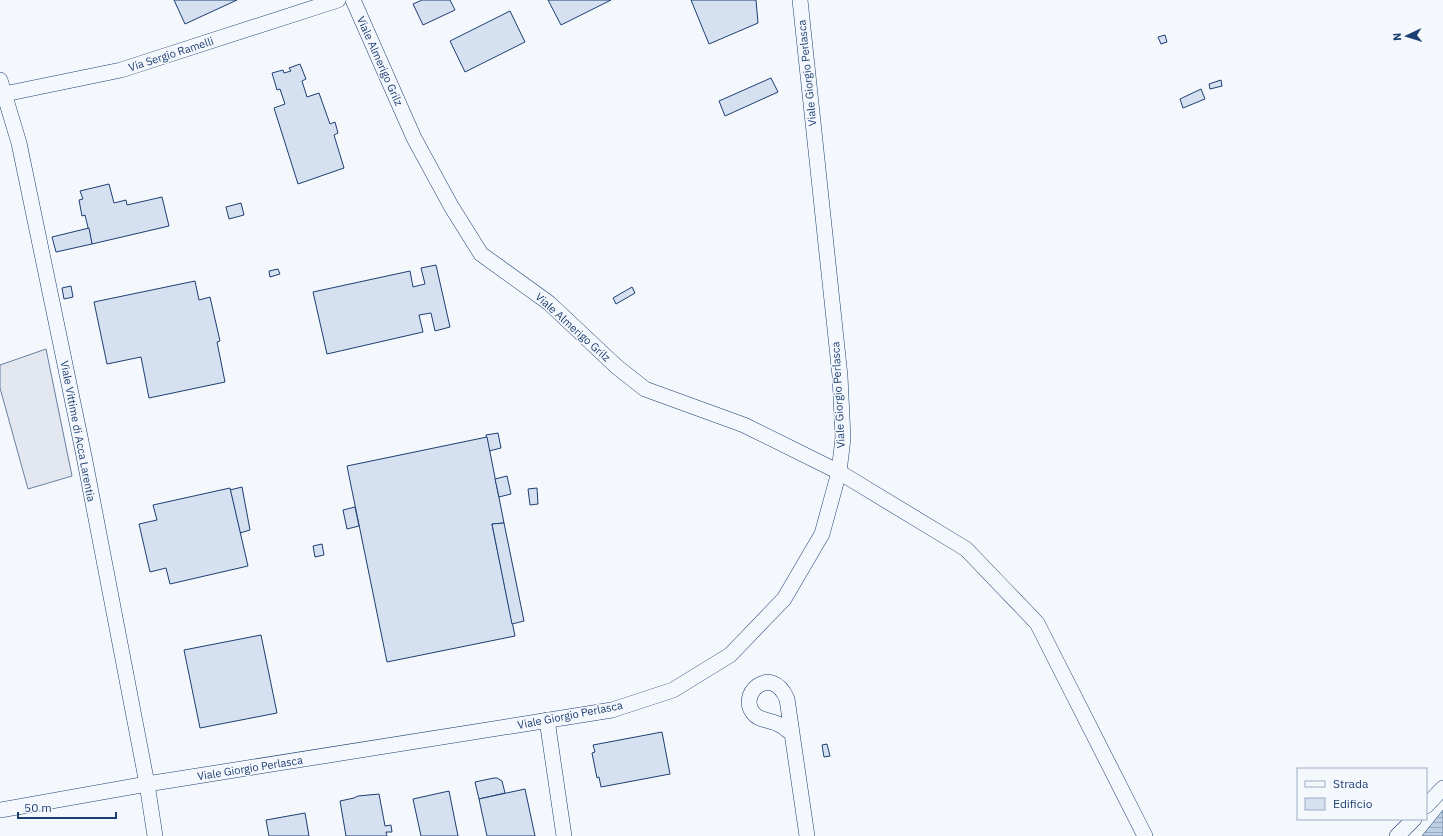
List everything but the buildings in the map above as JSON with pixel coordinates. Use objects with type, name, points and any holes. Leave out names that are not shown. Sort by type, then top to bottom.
[{"type":"street","name":"Via Sergio Ramelli","points":[[2,95],[121,70],[338,0]]},
{"type":"street","name":"Viale Almerigo Grilz","points":[[353,0],[414,138],[451,206],[481,254],[549,303],[617,367],[645,390],[744,425],[839,472],[966,549],[1037,623],[1145,836]]},
{"type":"street","name":"Viale Giorgio Perlasca","points":[[0,810],[147,784],[612,710],[674,690],[730,655],[784,599],[822,534],[839,472],[843,438],[840,376],[800,0]]},
{"type":"street","name":"Viale Vittime di Acca Larentia","points":[[0,80],[2,95],[19,143],[82,448],[147,784],[155,836]]},
{"type":"street","points":[[547,720],[564,836]]},
{"type":"street","points":[[791,733],[807,836]]},
{"type":"street","points":[[1427,805],[1443,788]]},
{"type":"street","points":[[1396,836],[1413,820]]},
{"type":"shaded area","points":[[46,349],[72,476],[28,489],[0,388],[0,365]]},
{"type":"water","points":[[1443,810],[1443,836],[1422,836]]}]
